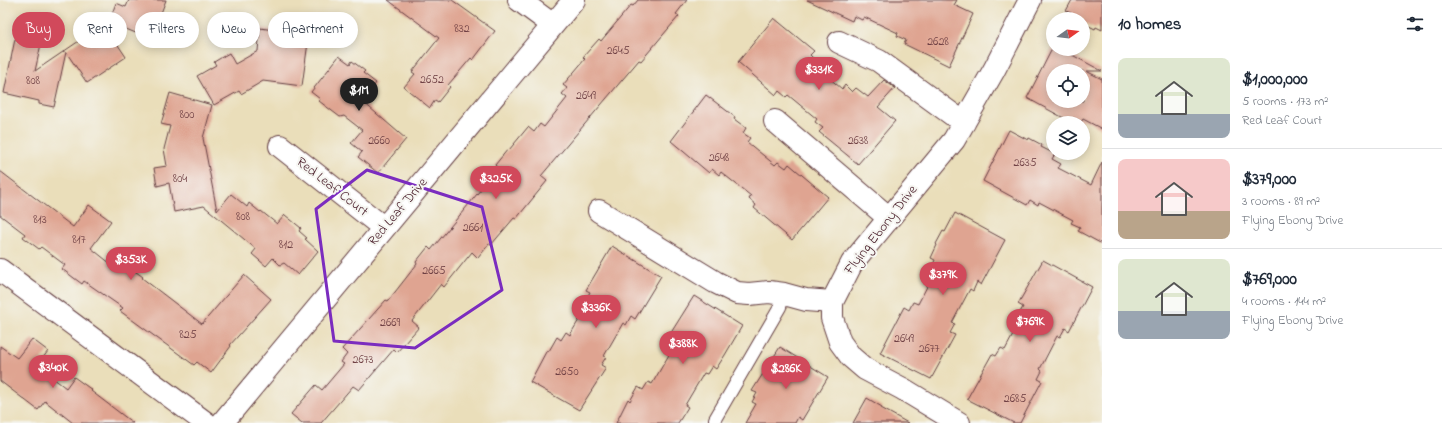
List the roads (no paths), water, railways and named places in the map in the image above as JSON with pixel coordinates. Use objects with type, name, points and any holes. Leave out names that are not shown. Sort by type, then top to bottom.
[{"type":"street","points":[[519,0],[553,25]]},
{"type":"street","name":"Red Leaf Drive","points":[[222,423],[574,0]]},
{"type":"street","name":"Flying Ebony Drive","points":[[832,302],[852,263],[954,140],[994,70],[1029,0]]},
{"type":"street","points":[[839,42],[879,61],[964,123]]},
{"type":"street","points":[[775,121],[889,218]]},
{"type":"street","name":"Red Leaf Court","points":[[280,146],[384,228]]},
{"type":"street","points":[[599,211],[715,282],[737,293],[749,294],[769,292],[784,294],[806,300],[832,302],[832,318],[840,342],[851,357],[865,370],[903,389],[959,423]]},
{"type":"street","points":[[0,270],[206,423]]},
{"type":"lane","points":[[715,419],[780,307],[784,294]]}]
